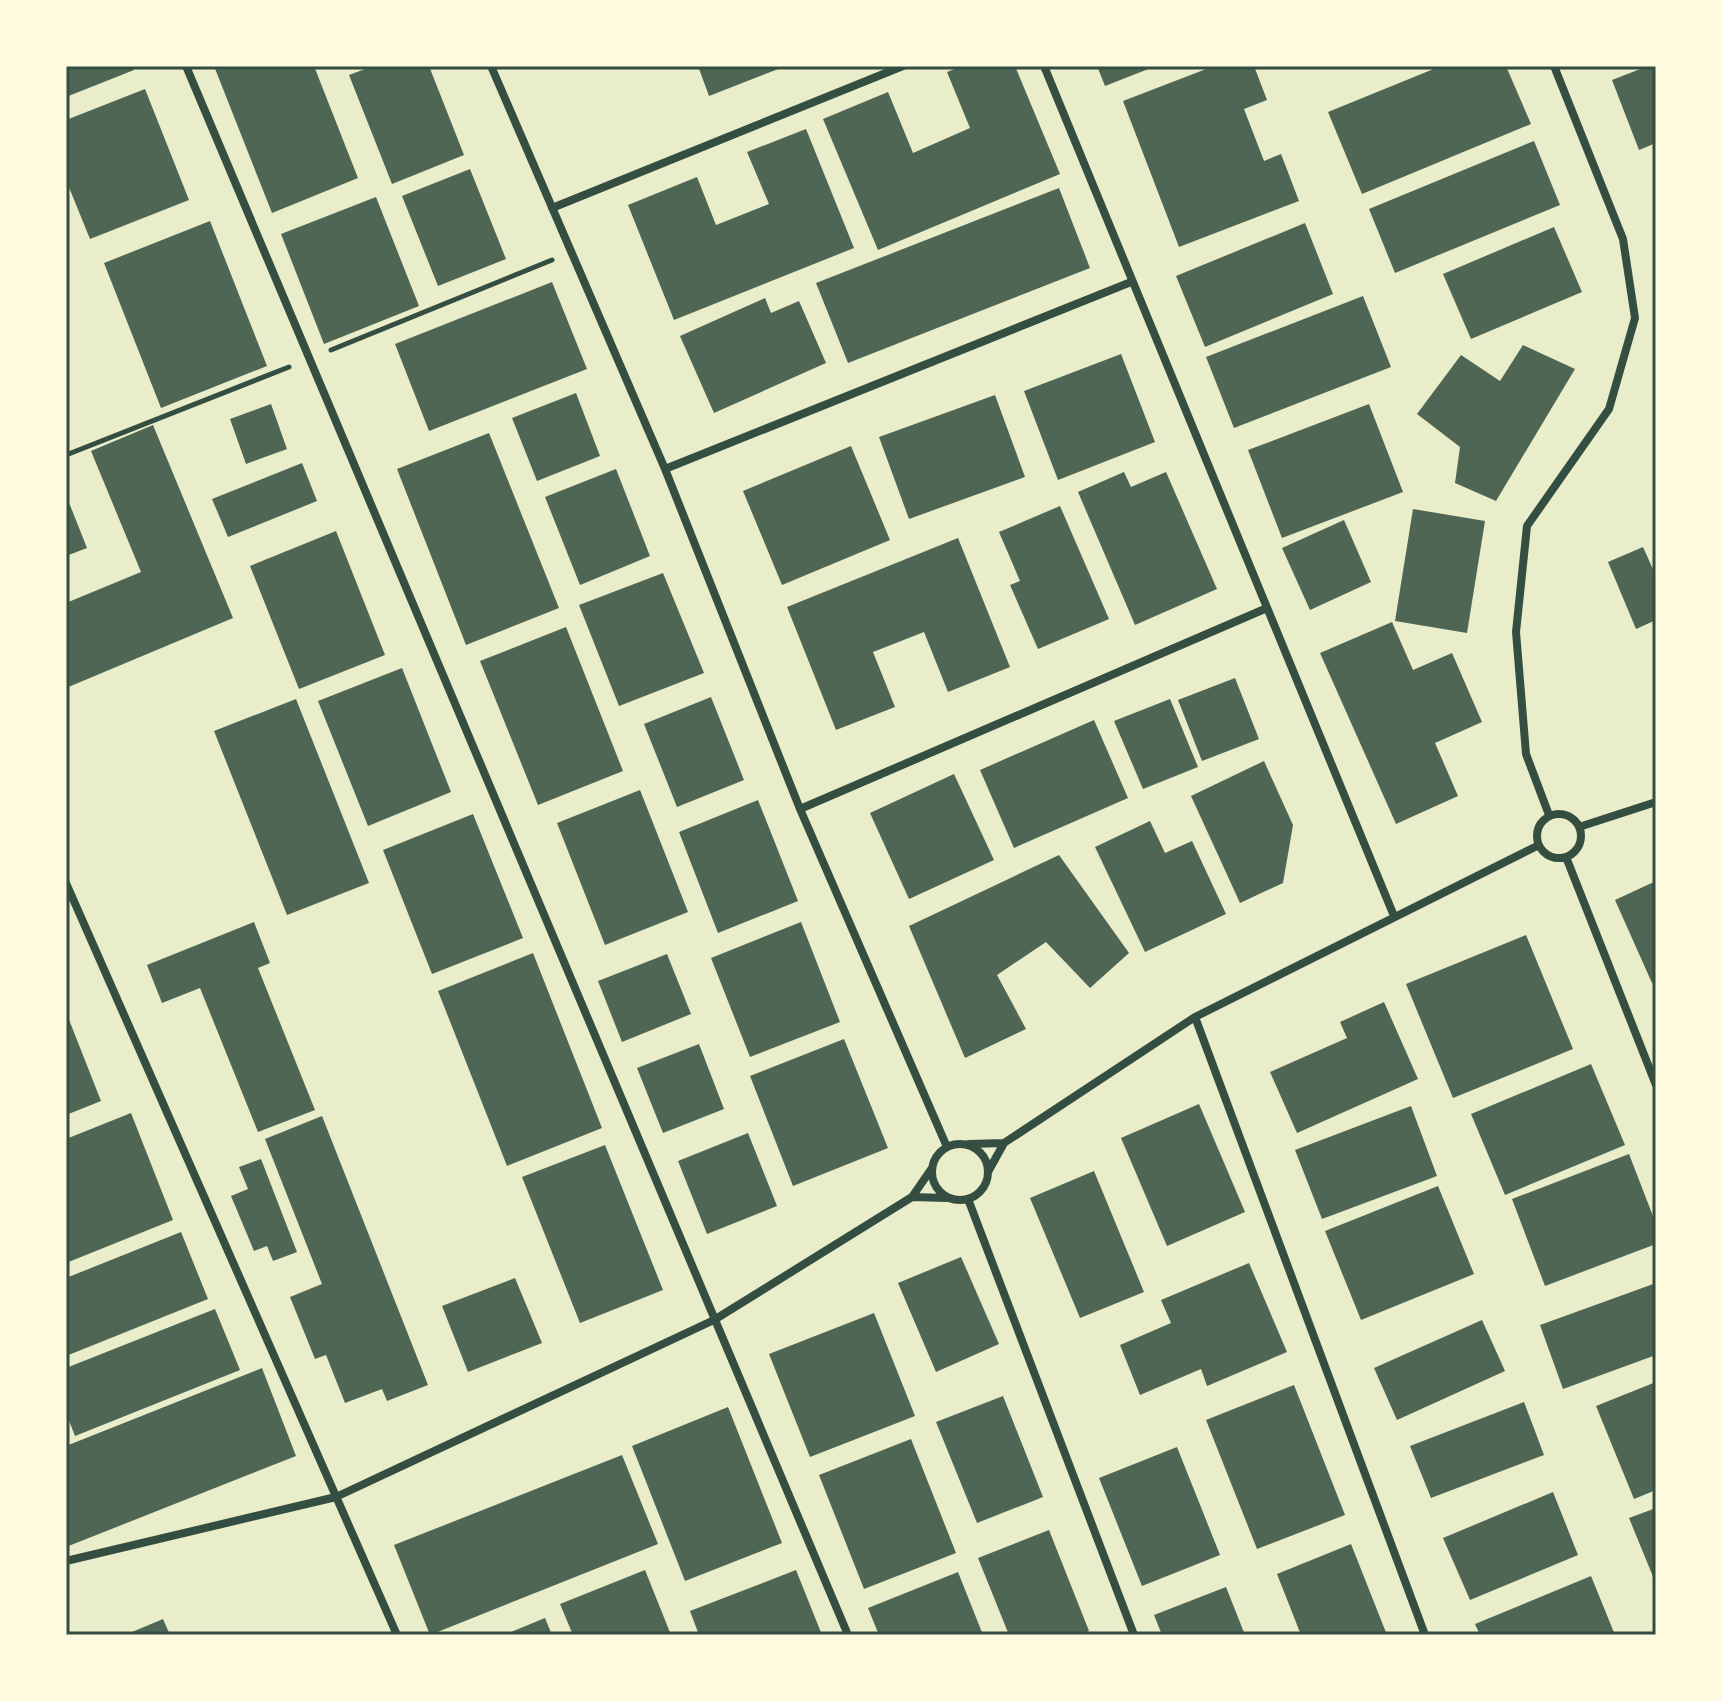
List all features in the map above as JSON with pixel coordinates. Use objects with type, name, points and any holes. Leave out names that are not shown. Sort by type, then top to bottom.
[{"type":"street","points":[[186,66],[848,1635]]},
{"type":"street","points":[[491,66],[665,469],[800,809],[947,1147]]},
{"type":"street","points":[[552,208],[903,66]]},
{"type":"street","points":[[1044,66],[1394,916]]},
{"type":"street","points":[[1549,815],[1526,754],[1516,632],[1527,526],[1609,409],[1635,318],[1623,239],[1554,66]]},
{"type":"street","points":[[665,469],[1131,282]]},
{"type":"street","points":[[800,809],[1267,608]]},
{"type":"street","points":[[1579,827],[1656,802]]},
{"type":"street","points":[[1564,813],[1579,827],[1578,848],[1566,857],[1547,855],[1539,845],[1537,831],[1549,815],[1564,813]]},
{"type":"street","points":[[912,1197],[968,1199],[981,1192],[1004,1143],[1195,1017],[1539,845]]},
{"type":"street","points":[[1566,857],[1656,1085]]},
{"type":"street","points":[[66,883],[397,1635]]},
{"type":"street","points":[[1195,1017],[1425,1635]]},
{"type":"street","points":[[66,1561],[336,1497],[714,1320],[912,1197],[935,1159],[947,1147],[1004,1143]]},
{"type":"street","points":[[966,1145],[982,1155],[988,1172]]},
{"type":"street","points":[[932,1168],[936,1189],[947,1198]]},
{"type":"street","points":[[968,1199],[1134,1635]]},
{"type":"building","points":[[66,66],[133,66],[134,70],[66,97]]},
{"type":"building","points":[[214,66],[314,66],[358,178],[272,213]]},
{"type":"building","points":[[373,66],[429,66],[464,155],[392,184],[349,75]]},
{"type":"building","points":[[698,66],[786,66],[709,96]]},
{"type":"building","points":[[962,66],[1015,66],[1060,174],[878,250],[823,119],[888,92],[913,153],[970,128],[947,72]]},
{"type":"building","points":[[1097,66],[1156,66],[1105,86]]},
{"type":"building","points":[[1214,66],[1254,66],[1267,100],[1244,109],[1264,161],[1281,154],[1299,201],[1179,247],[1123,101]]},
{"type":"building","points":[[1441,66],[1506,66],[1531,124],[1362,194],[1328,112]]},
{"type":"building","points":[[1648,66],[1656,66],[1656,143],[1639,150],[1612,80]]},
{"type":"building","points":[[145,89],[189,200],[90,239],[66,180],[66,120]]},
{"type":"building","points":[[806,129],[854,248],[674,320],[628,205],[697,177],[716,225],[769,204],[747,152]]},
{"type":"building","points":[[1534,141],[1560,205],[1395,273],[1369,209]]},
{"type":"building","points":[[470,169],[506,259],[438,286],[402,196]]},
{"type":"building","points":[[1059,188],[1090,268],[848,363],[816,283]]},
{"type":"building","points":[[376,197],[419,306],[324,344],[281,234]]},
{"type":"building","points":[[210,221],[267,366],[161,408],[104,263]]},
{"type":"building","points":[[1305,223],[1333,294],[1205,347],[1176,276]]},
{"type":"building","points":[[1554,227],[1582,292],[1471,339],[1443,274]]},
{"type":"building","points":[[552,282],[587,369],[429,431],[395,344]]},
{"type":"building","points":[[1363,296],[1391,367],[1234,428],[1206,357]]},
{"type":"building","points":[[765,298],[771,313],[799,301],[826,363],[714,413],[680,336]]},
{"type":"building","points":[[1523,345],[1575,369],[1496,501],[1455,483],[1460,447],[1417,414],[1461,355],[1500,381]]},
{"type":"building","points":[[1121,354],[1155,442],[1058,480],[1024,391]]},
{"type":"building","points":[[576,393],[600,456],[537,481],[512,418]]},
{"type":"building","points":[[995,395],[1025,477],[909,519],[879,437]]},
{"type":"building","points":[[271,404],[287,449],[246,464],[230,419]]},
{"type":"building","points":[[1369,404],[1403,492],[1282,538],[1248,450]]},
{"type":"building","points":[[153,425],[233,618],[66,688],[66,603],[141,572],[91,451]]},
{"type":"building","points":[[489,433],[559,608],[466,645],[397,469]]},
{"type":"building","points":[[851,446],[890,540],[782,585],[743,491]]},
{"type":"building","points":[[302,463],[317,501],[228,537],[212,499]]},
{"type":"building","points":[[616,469],[650,556],[580,585],[545,497]]},
{"type":"building","points":[[1124,472],[1131,487],[1166,472],[1217,589],[1135,625],[1078,492]]},
{"type":"building","points":[[66,495],[87,548],[66,556]]},
{"type":"building","points":[[1060,506],[1109,619],[1038,649],[1010,585],[1020,581],[999,532]]},
{"type":"building","points":[[1413,509],[1485,521],[1467,633],[1395,621]]},
{"type":"building","points":[[1344,520],[1371,582],[1310,610],[1282,548]]},
{"type":"building","points":[[336,531],[385,655],[299,689],[250,566]]},
{"type":"building","points":[[958,538],[1010,667],[948,692],[924,632],[873,652],[895,707],[836,730],[787,607]]},
{"type":"building","points":[[1643,547],[1656,576],[1656,620],[1636,629],[1608,562]]},
{"type":"building","points":[[663,573],[704,673],[619,706],[579,605]]},
{"type":"building","points":[[1392,622],[1413,670],[1452,653],[1482,722],[1435,743],[1458,796],[1396,824],[1320,653]]},
{"type":"building","points":[[566,627],[623,771],[538,805],[480,661]]},
{"type":"building","points":[[402,668],[451,792],[368,826],[318,701]]},
{"type":"building","points":[[1235,678],[1259,739],[1202,761],[1178,700]]},
{"type":"building","points":[[711,697],[744,780],[677,807],[644,724]]},
{"type":"building","points":[[296,699],[369,883],[287,915],[214,731]]},
{"type":"building","points":[[1170,699],[1198,767],[1143,789],[1114,721]]},
{"type":"building","points":[[1094,720],[1128,798],[1014,848],[980,770]]},
{"type":"building","points":[[1264,761],[1293,825],[1283,883],[1240,903],[1191,796]]},
{"type":"building","points":[[954,774],[994,860],[909,899],[870,813]]},
{"type":"building","points":[[640,790],[688,912],[605,945],[557,823]]},
{"type":"building","points":[[758,800],[798,901],[718,933],[679,832]]},
{"type":"building","points":[[473,814],[523,938],[432,974],[383,850]]},
{"type":"building","points":[[1150,821],[1165,853],[1192,841],[1226,914],[1145,952],[1095,847]]},
{"type":"building","points":[[1059,855],[1129,953],[1090,988],[1046,942],[997,975],[1026,1029],[965,1058],[909,926]]},
{"type":"building","points":[[1656,881],[1656,981],[1652,983],[1615,900]]},
{"type":"building","points":[[254,922],[270,963],[258,968],[315,1110],[258,1132],[200,988],[162,1003],[147,965]]},
{"type":"building","points":[[801,922],[840,1022],[750,1057],[711,958]]},
{"type":"building","points":[[1526,935],[1573,1049],[1453,1098],[1406,984]]},
{"type":"building","points":[[533,953],[602,1128],[507,1166],[438,991]]},
{"type":"building","points":[[667,954],[691,1014],[622,1042],[598,981]]},
{"type":"building","points":[[1384,1002],[1418,1079],[1297,1133],[1270,1072],[1347,1038],[1340,1022]]},
{"type":"building","points":[[66,1012],[101,1101],[66,1115]]},
{"type":"building","points":[[844,1039],[888,1148],[793,1186],[750,1076]]},
{"type":"building","points":[[699,1044],[724,1109],[663,1133],[637,1068]]},
{"type":"building","points":[[1591,1064],[1625,1145],[1505,1195],[1471,1114]]},
{"type":"building","points":[[1199,1104],[1245,1212],[1167,1246],[1121,1138]]},
{"type":"building","points":[[1411,1106],[1437,1176],[1322,1219],[1295,1150]]},
{"type":"building","points":[[131,1113],[173,1220],[66,1263],[66,1139]]},
{"type":"building","points":[[322,1116],[428,1385],[387,1401],[382,1389],[345,1403],[326,1355],[315,1359],[290,1297],[322,1284],[265,1139]]},
{"type":"building","points":[[748,1133],[777,1206],[707,1234],[678,1161]]},
{"type":"building","points":[[605,1145],[663,1290],[580,1323],[522,1177]]},
{"type":"building","points":[[1629,1154],[1656,1224],[1656,1244],[1545,1286],[1512,1199]]},
{"type":"building","points":[[261,1159],[297,1252],[273,1261],[267,1246],[254,1251],[231,1196],[248,1189],[239,1167]]},
{"type":"building","points":[[1094,1171],[1144,1292],[1080,1318],[1030,1198]]},
{"type":"building","points":[[1438,1186],[1474,1274],[1361,1320],[1325,1231]]},
{"type":"building","points":[[181,1232],[208,1299],[66,1356],[66,1278]]},
{"type":"building","points":[[961,1257],[999,1344],[936,1372],[898,1283]]},
{"type":"building","points":[[1249,1263],[1287,1352],[1207,1386],[1201,1369],[1140,1395],[1120,1345],[1171,1323],[1161,1300]]},
{"type":"building","points":[[515,1278],[542,1343],[468,1372],[442,1306]]},
{"type":"building","points":[[1656,1283],[1656,1355],[1563,1389],[1540,1325]]},
{"type":"building","points":[[215,1309],[240,1370],[75,1436],[66,1413],[66,1368]]},
{"type":"building","points":[[874,1313],[915,1416],[810,1457],[769,1354]]},
{"type":"building","points":[[1482,1320],[1505,1371],[1397,1420],[1374,1368]]},
{"type":"building","points":[[262,1368],[296,1456],[66,1547],[66,1446]]},
{"type":"building","points":[[1656,1382],[1656,1490],[1634,1499],[1596,1406]]},
{"type":"building","points":[[1294,1385],[1345,1515],[1257,1549],[1206,1420]]},
{"type":"building","points":[[1003,1396],[1043,1497],[977,1523],[936,1422]]},
{"type":"building","points":[[1524,1402],[1544,1455],[1431,1498],[1410,1446]]},
{"type":"building","points":[[728,1407],[782,1543],[685,1581],[632,1446]]},
{"type":"building","points":[[911,1439],[956,1553],[864,1589],[819,1475]]},
{"type":"building","points":[[1177,1447],[1220,1555],[1142,1586],[1099,1478]]},
{"type":"building","points":[[622,1455],[658,1544],[430,1635],[394,1545]]},
{"type":"building","points":[[1553,1492],[1578,1555],[1470,1600],[1443,1538]]},
{"type":"building","points":[[1656,1508],[1656,1584],[1629,1518]]},
{"type":"building","points":[[1049,1530],[1089,1631],[1080,1635],[1009,1635],[978,1558]]},
{"type":"building","points":[[1351,1544],[1387,1635],[1301,1635],[1277,1574]]},
{"type":"building","points":[[645,1570],[671,1635],[573,1635],[560,1604]]},
{"type":"building","points":[[796,1570],[822,1635],[699,1635],[690,1611]]},
{"type":"building","points":[[958,1572],[983,1635],[879,1635],[868,1608]]},
{"type":"building","points":[[1591,1576],[1615,1635],[1480,1635],[1475,1624]]},
{"type":"building","points":[[1226,1587],[1245,1635],[1162,1635],[1154,1615]]},
{"type":"building","points":[[545,1618],[552,1635],[504,1635]]},
{"type":"building","points":[[163,1619],[170,1635],[125,1635]]}]
